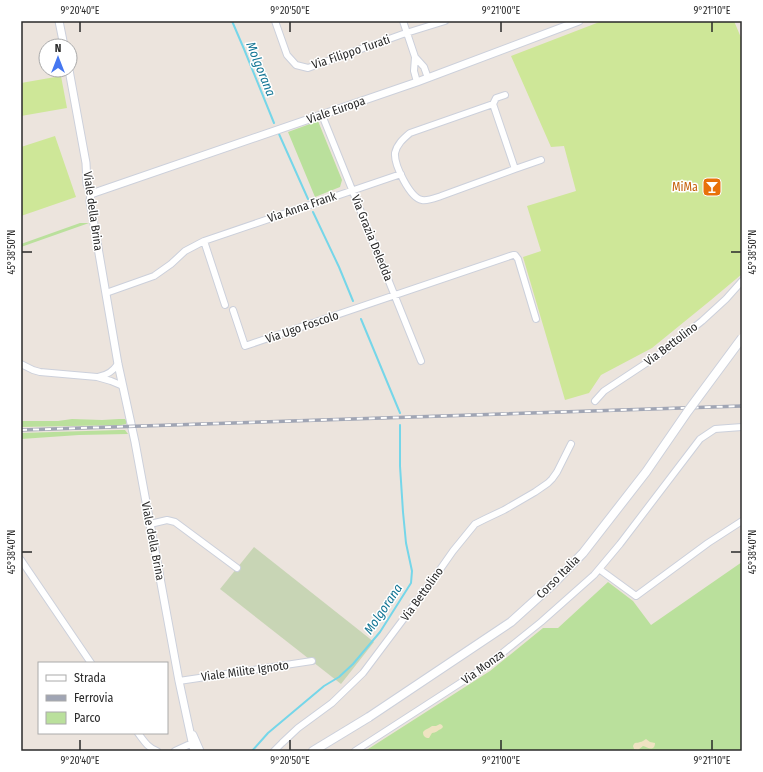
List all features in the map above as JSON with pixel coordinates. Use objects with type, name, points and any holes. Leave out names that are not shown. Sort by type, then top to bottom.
[{"type":"main road","name":"Corso Italia","points":[[313,751],[369,717],[511,622],[553,584],[583,553],[646,472],[688,411],[742,338]]},
{"type":"street","points":[[60,21],[63,38]]},
{"type":"street","name":"Via Filippo Turati","points":[[274,21],[288,55],[296,65],[308,68],[406,33],[445,21]]},
{"type":"street","points":[[403,21],[415,57],[424,68],[428,78]]},
{"type":"street","name":"Viale Europa","points":[[91,194],[417,82],[579,21]]},
{"type":"street","points":[[415,57],[414,71],[417,82]]},
{"type":"street","name":"Viale della Brina","points":[[70,78],[86,163],[87,184],[91,194],[90,201],[118,364],[193,748]]},
{"type":"street","points":[[505,95],[496,98],[493,104],[410,133],[400,141],[395,152],[395,160],[410,191],[422,200],[429,200],[541,160]]},
{"type":"street","points":[[493,104],[515,169]]},
{"type":"street","name":"Via Grazia Deledda","points":[[322,115],[421,361]]},
{"type":"street","name":"Via Anna Frank","points":[[106,294],[154,276],[171,264],[185,251],[204,241],[401,174]]},
{"type":"street","points":[[204,241],[225,305]]},
{"type":"street","points":[[395,296],[515,255],[518,259],[536,319]]},
{"type":"street","name":"Via Bettolino","points":[[595,401],[604,391],[663,352],[697,325],[726,299],[742,281]]},
{"type":"street","name":"Via Ugo Foscolo","points":[[233,310],[245,346],[395,296]]},
{"type":"street","points":[[21,364],[33,370],[47,373],[97,377],[123,386]]},
{"type":"street","points":[[97,377],[109,374],[118,364]]},
{"type":"street","name":"Via Monza","points":[[355,751],[485,667],[541,622],[599,569],[620,544],[700,439],[715,430],[742,427]]},
{"type":"street","name":"Via Bettolino","points":[[274,751],[298,728],[332,702],[363,672],[453,551],[475,524],[504,510],[548,483],[557,472],[571,444]]},
{"type":"street","points":[[150,524],[167,520],[175,522],[237,568]]},
{"type":"street","points":[[599,569],[636,596],[708,543],[742,521]]},
{"type":"street","points":[[21,560],[90,662]]},
{"type":"street","name":"Viale Milite Ignoto","points":[[179,681],[312,661]]},
{"type":"street","name":"Viale della Brina","points":[[187,719],[199,751]]},
{"type":"street","points":[[139,734],[152,749],[157,751]]},
{"type":"street","points":[[175,751],[188,746],[199,751]]},
{"type":"green space","points":[[602,21],[734,21],[742,40],[742,274],[652,348],[601,375],[589,393],[565,400],[523,257],[541,251],[527,206],[576,191],[564,146],[551,147],[511,56]]},
{"type":"green space","points":[[50,78],[61,78],[67,108],[21,116],[21,83]]},
{"type":"green space","points":[[318,121],[342,180],[340,187],[315,197],[288,132]]},
{"type":"green space","points":[[55,136],[76,197],[21,216],[21,147]]},
{"type":"green space","points":[[80,223],[89,223],[21,247],[21,244]]},
{"type":"green space","points":[[72,419],[125,419],[127,422],[126,424],[121,425],[21,427],[21,421],[58,421]]},
{"type":"green space","points":[[125,430],[128,434],[79,435],[21,439],[21,433]]},
{"type":"green space","points":[[254,547],[374,642],[341,684],[220,589]]},
{"type":"green space","points":[[742,562],[742,751],[365,751],[490,671],[543,628],[558,628],[608,582],[633,601],[651,625]]},
{"type":"sand","points":[[440,724],[443,727],[432,733],[429,738],[424,736],[423,732],[425,730]]},
{"type":"sand","points":[[646,739],[655,743],[653,748],[643,746],[638,750],[634,749],[634,744],[642,742]]},
{"type":"waterway","name":"Molgorana","points":[[232,21],[274,123]]},
{"type":"waterway","name":"Molgorana","points":[[279,134],[308,199]]},
{"type":"waterway","name":"Molgorana","points":[[313,212],[353,301]]},
{"type":"waterway","name":"Molgorana","points":[[361,319],[400,413]]},
{"type":"waterway","name":"Molgorana","points":[[252,751],[268,733],[324,686],[339,677],[353,664],[380,632],[411,583],[412,571],[406,543],[403,512],[400,466],[400,425]]},
{"type":"railway","points":[[21,430],[742,406]]},
{"type":"place","name":"MiMa","points":[[712,187]]}]
